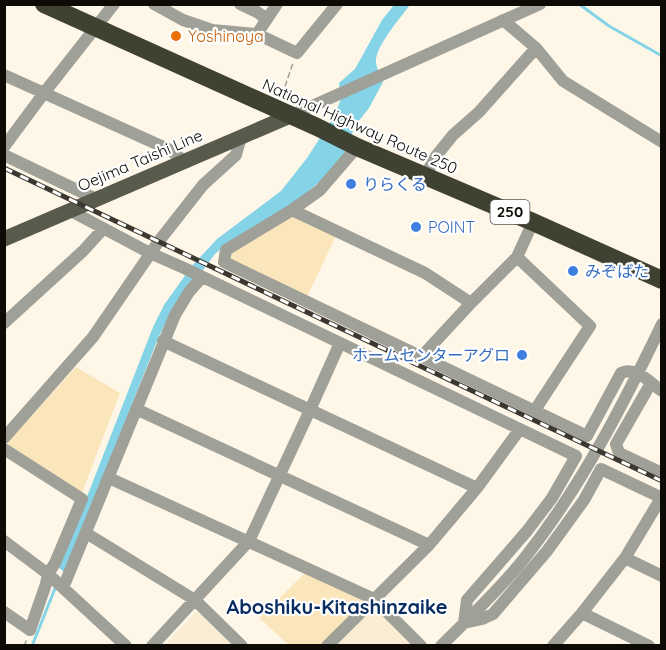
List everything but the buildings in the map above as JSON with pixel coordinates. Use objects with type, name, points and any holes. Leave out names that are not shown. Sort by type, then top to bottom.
[{"type":"highway","name":"National Highway Route 250","points":[[44,4],[357,147],[662,280]]},
{"type":"main road","name":"Oejima Taishi Line","points":[[4,239],[241,137],[283,113]]},
{"type":"street","points":[[4,147],[114,4]]},
{"type":"street","points":[[154,4],[183,20],[212,30],[257,34],[297,53],[336,4]]},
{"type":"street","points":[[240,4],[267,19]]},
{"type":"street","points":[[257,34],[277,4]]},
{"type":"street","points":[[283,113],[338,94],[534,6]]},
{"type":"street","points":[[503,20],[537,48],[563,81],[662,142]]},
{"type":"street","points":[[425,176],[436,156],[453,135],[479,112],[537,48]]},
{"type":"street","points":[[4,75],[170,150],[184,161]]},
{"type":"street","points":[[4,438],[93,337],[150,253],[203,185],[236,154],[241,137]]},
{"type":"street","points":[[357,147],[320,190],[226,250],[224,262],[587,436],[621,373],[627,371],[638,373],[662,391]]},
{"type":"street","points":[[4,155],[96,199]]},
{"type":"street","points":[[69,210],[150,253],[576,456],[552,498],[527,531],[467,600],[464,623]]},
{"type":"street","points":[[292,210],[425,273],[471,303]]},
{"type":"street","points":[[421,357],[517,257],[533,222]]},
{"type":"street","points":[[4,323],[84,251],[103,229]]},
{"type":"street","points":[[517,257],[590,326],[535,411]]},
{"type":"street","points":[[63,588],[175,315],[189,292],[202,277]]},
{"type":"street","points":[[441,645],[490,597],[523,560],[561,508],[598,451],[662,324]]},
{"type":"street","points":[[164,340],[477,488]]},
{"type":"street","points":[[152,645],[249,542],[339,343]]},
{"type":"street","points":[[651,383],[616,444],[619,453],[662,473]]},
{"type":"street","points":[[136,409],[429,545]]},
{"type":"street","points":[[327,645],[429,545],[477,488],[520,429]]},
{"type":"street","points":[[4,449],[82,499],[55,563],[48,574],[30,630],[4,612]]},
{"type":"street","points":[[464,623],[493,614],[547,551],[584,500],[601,469],[661,498],[625,558],[582,613],[553,645]]},
{"type":"street","points":[[109,478],[374,599],[421,645]]},
{"type":"street","points":[[86,533],[195,600],[242,645]]},
{"type":"street","points":[[4,541],[48,574],[126,645]]},
{"type":"street","points":[[625,558],[662,576]]},
{"type":"street","points":[[582,613],[649,645]]},
{"type":"path","points":[[283,113],[297,53]]},
{"type":"shaded area","points":[[289,217],[299,217],[336,236],[307,297],[230,260],[230,254]]},
{"type":"shaded area","points":[[76,367],[120,393],[82,493],[10,448],[8,442]]},
{"type":"shaded area","points":[[310,573],[363,598],[365,604],[322,645],[289,645],[259,618],[303,575]]},
{"type":"shaded area","points":[[374,606],[414,646],[333,646]]},
{"type":"shaded area","points":[[195,612],[202,612],[238,646],[164,646]]},
{"type":"water","points":[[394,5],[410,5],[379,49],[376,63],[383,82],[369,108],[355,126],[344,154],[323,179],[294,203],[230,241],[215,254],[170,314],[159,336],[65,573],[58,567],[153,327],[164,305],[191,267],[217,239],[281,191],[307,158],[334,116],[341,99],[339,83],[355,69],[382,20]]},
{"type":"waterway","points":[[579,4],[609,26],[662,56]]},
{"type":"waterway","points":[[32,646],[56,586]]},
{"type":"railway","points":[[4,168],[662,481]]},
{"type":"place","name":"Yoshinoya","points":[[176,36]]},
{"type":"place","name":"りらくる","points":[[351,184]]},
{"type":"place","name":"POINT","points":[[416,227]]},
{"type":"place","name":"みぞばた","points":[[573,271]]},
{"type":"place","name":"ホームセンターアグロ","points":[[522,355]]},
{"type":"district","name":"Aboshiku-Kitashinzaike","points":[[337,607]]}]
